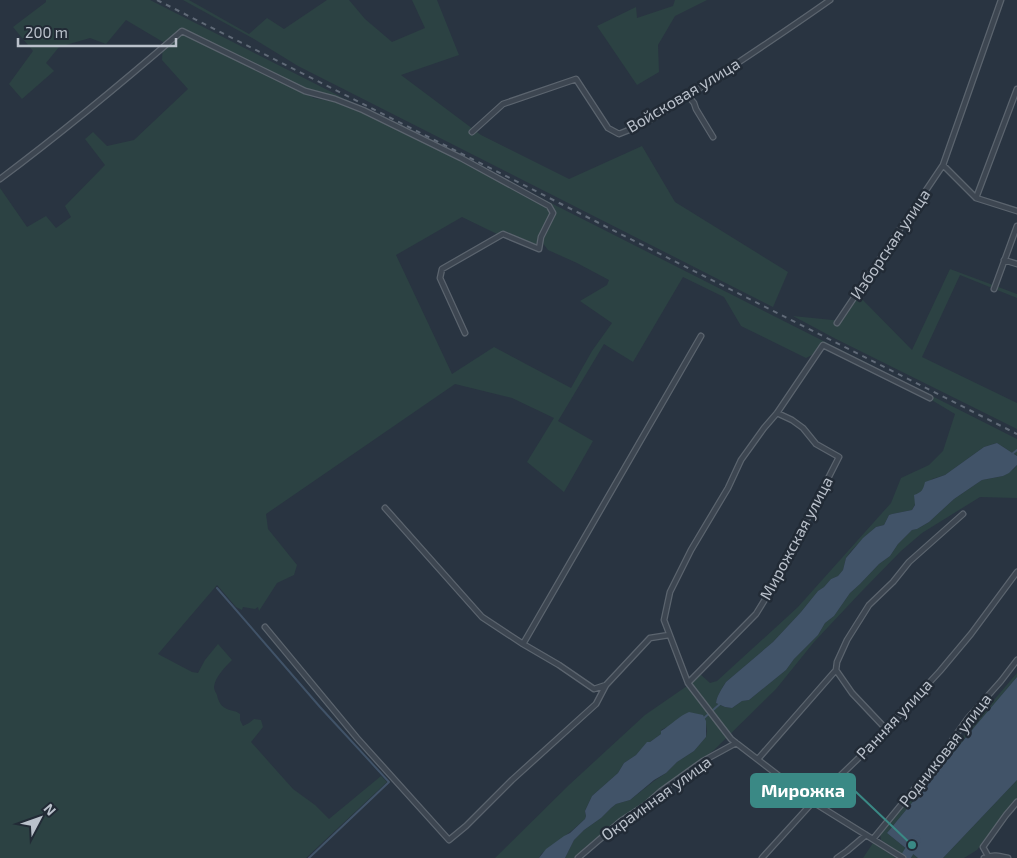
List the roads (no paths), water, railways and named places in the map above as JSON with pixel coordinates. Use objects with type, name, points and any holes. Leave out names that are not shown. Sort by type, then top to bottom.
[{"type":"street","name":"Войсковая улица","points":[[472,132],[503,104],[576,79],[608,128],[619,134],[636,127],[688,96],[790,29],[830,0]]},
{"type":"street","name":"Изборская улица","points":[[837,323],[943,165],[1001,0]]},
{"type":"street","points":[[0,179],[88,111],[182,31],[305,91],[335,99],[363,110],[461,158],[548,206],[553,214],[541,237],[539,249],[503,234],[442,269],[440,278],[465,333]]},
{"type":"street","points":[[976,198],[1017,89]]},
{"type":"street","points":[[688,96],[713,137]]},
{"type":"street","points":[[943,165],[976,198],[1017,211]]},
{"type":"street","points":[[994,289],[1017,226]]},
{"type":"street","points":[[1004,260],[1017,264]]},
{"type":"street","points":[[522,644],[701,336]]},
{"type":"street","points":[[903,858],[813,802],[731,739],[688,683],[664,620],[670,592],[690,550],[728,488],[741,460],[777,413],[823,345],[930,398]]},
{"type":"street","name":"Мирожская улица","points":[[688,683],[756,614],[772,588],[840,457],[816,444],[803,428],[777,413]]},
{"type":"street","points":[[385,508],[482,617],[522,644],[560,665],[594,689],[606,685]]},
{"type":"street","points":[[758,759],[836,670],[837,662],[847,640],[869,605],[893,582],[909,562],[963,514]]},
{"type":"street","name":"Ранняя улица","points":[[765,857],[813,802],[861,755],[940,671],[971,634],[1017,572]]},
{"type":"street","points":[[265,627],[357,738],[449,840],[596,704],[606,685],[650,638],[669,634]]},
{"type":"street","name":"Родниковая улица","points":[[872,839],[938,760],[968,718],[1017,660]]},
{"type":"street","points":[[836,670],[852,693],[886,729]]},
{"type":"street","name":"Окраинная улица","points":[[578,858],[621,821],[644,806],[661,791],[703,761],[736,743]]},
{"type":"street","points":[[1008,858],[986,857],[983,847],[1017,802]]},
{"type":"street","points":[[837,858],[866,834]]},
{"type":"water","points":[[997,443],[1017,456],[1017,465],[1009,473],[982,480],[954,499],[929,522],[912,530],[898,544],[890,556],[879,564],[850,593],[834,616],[825,623],[818,635],[794,659],[786,670],[749,700],[742,701],[732,708],[716,703],[726,682],[773,642],[818,591],[831,579],[838,576],[843,570],[846,558],[863,538],[876,527],[884,525],[889,515],[912,510],[915,505],[914,495],[922,490],[925,482],[945,475],[984,447]]},
{"type":"water","points":[[1017,677],[1017,780],[943,858],[918,858],[887,833]]},
{"type":"water","points":[[689,712],[703,715],[706,721],[706,737],[694,751],[677,762],[666,773],[654,780],[630,800],[616,804],[584,830],[574,840],[565,858],[539,858],[546,849],[570,833],[585,819],[585,811],[592,796],[618,773],[624,763],[636,755],[647,742],[661,734],[661,731]]},
{"type":"waterway","points":[[1012,454],[1017,450]]},
{"type":"waterway","points":[[217,588],[320,707],[389,782],[309,858]]},
{"type":"waterway","points":[[704,718],[721,703]]},
{"type":"waterway","points":[[905,858],[916,840]]},
{"type":"railway","points":[[157,0],[1017,434]]},
{"type":"place","name":"Мирожка","points":[[912,845]]}]
